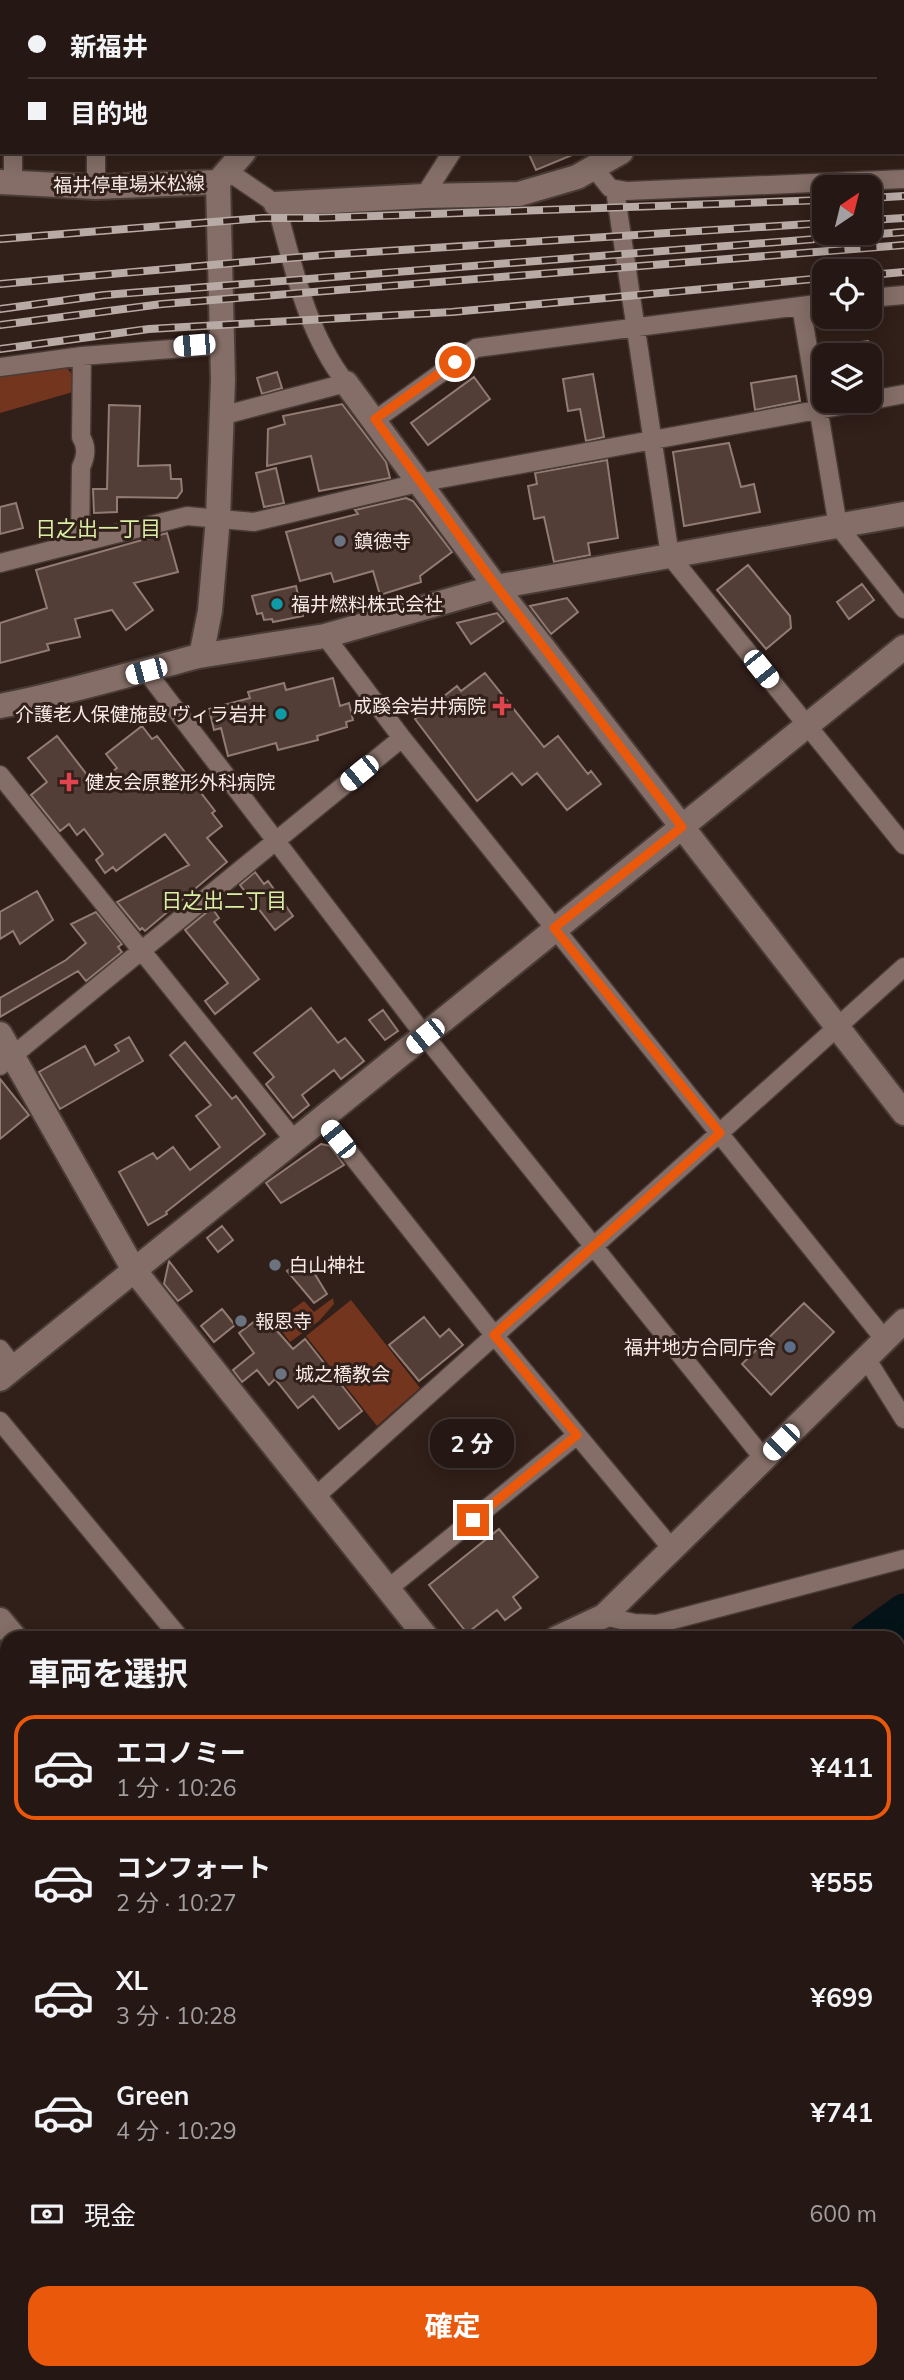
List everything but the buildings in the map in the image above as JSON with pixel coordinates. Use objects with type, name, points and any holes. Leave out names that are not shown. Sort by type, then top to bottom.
[{"type":"street","points":[[6,183],[13,154]]},
{"type":"street","points":[[96,154],[96,187]]},
{"type":"street","points":[[424,196],[451,154]]},
{"type":"street","points":[[276,204],[519,194],[577,177],[617,154]]},
{"type":"street","points":[[594,167],[615,190],[670,556],[904,845]]},
{"type":"street","points":[[230,169],[276,204],[300,289],[314,326],[328,356],[346,383],[496,587],[904,1113]]},
{"type":"street","points":[[200,656],[211,611],[218,518],[230,169]]},
{"type":"street","name":"福井停車場米松線","points":[[6,183],[96,187],[230,169]]},
{"type":"street","points":[[615,190],[904,179]]},
{"type":"street","points":[[882,297],[904,295]]},
{"type":"street","points":[[375,419],[475,348],[812,305]]},
{"type":"street","points":[[801,306],[812,374]]},
{"type":"street","points":[[0,367],[82,356],[223,345]]},
{"type":"street","points":[[80,541],[81,467],[85,459],[81,437],[82,356]]},
{"type":"street","points":[[221,416],[346,383]]},
{"type":"street","points":[[882,398],[904,394]]},
{"type":"street","points":[[0,563],[187,516],[254,522],[418,483],[812,412]]},
{"type":"street","points":[[818,413],[838,526],[904,610]]},
{"type":"street","points":[[0,706],[49,697],[200,656],[325,636],[496,587],[904,514]]},
{"type":"street","points":[[325,636],[402,738],[885,1340]]},
{"type":"street","points":[[5,1365],[134,1270],[904,647]]},
{"type":"street","points":[[146,671],[274,843],[425,1036],[764,1459]]},
{"type":"street","points":[[6,1061],[402,738]]},
{"type":"street","points":[[0,775],[294,1140]]},
{"type":"street","points":[[315,1497],[904,967]]},
{"type":"street","points":[[0,1034],[6,1061],[134,1270],[422,1631]]},
{"type":"street","points":[[321,1118],[494,1335],[673,1550]]},
{"type":"street","points":[[572,1631],[604,1616],[904,1321]]},
{"type":"street","points":[[866,1358],[904,1419]]},
{"type":"street","points":[[0,1422],[174,1631]]},
{"type":"street","points":[[389,1588],[577,1435]]},
{"type":"street","points":[[604,1616],[657,1624],[904,1559]]},
{"type":"shaded area","points":[[64,365],[74,376],[73,392],[0,413],[0,374]]},
{"type":"shaded area","points":[[333,1298],[334,1304],[319,1321],[290,1342],[275,1322],[304,1301],[314,1312]]},
{"type":"shaded area","points":[[351,1300],[420,1388],[377,1426],[306,1336]]},
{"type":"waterway","points":[[875,1631],[904,1610]]},
{"type":"railway","points":[[882,197],[904,196]]},
{"type":"railway","points":[[0,239],[263,218],[812,200]]},
{"type":"railway","points":[[882,219],[904,218]]},
{"type":"railway","points":[[0,284],[324,255],[812,224]]},
{"type":"railway","points":[[0,309],[104,295],[904,232]]},
{"type":"railway","points":[[0,325],[162,304],[904,245]]},
{"type":"railway","points":[[882,274],[904,272]]},
{"type":"railway","points":[[0,349],[149,329],[452,312],[812,279]]},
{"type":"place","name":"鎮徳寺","points":[[340,541]]},
{"type":"place","name":"福井燃料株式会社","points":[[277,604]]},
{"type":"place","name":"成蹊会岩井病院","points":[[502,706]]},
{"type":"place","name":"介護老人保健施設 ヴィラ岩井","points":[[281,714]]},
{"type":"place","name":"健友会原整形外科病院","points":[[69,782]]},
{"type":"place","name":"白山神社","points":[[275,1265]]},
{"type":"place","name":"報恩寺","points":[[241,1321]]},
{"type":"place","name":"福井地方合同庁舎","points":[[790,1347]]},
{"type":"place","name":"城之橋教会","points":[[281,1374]]},
{"type":"district","name":"日之出一丁目","points":[[98,528]]},
{"type":"district","name":"日之出二丁目","points":[[224,900]]},
{"type":"route","points":[[455,362],[375,419],[418,483],[682,827],[554,928],[720,1133],[494,1335],[577,1435],[473,1520]]}]
